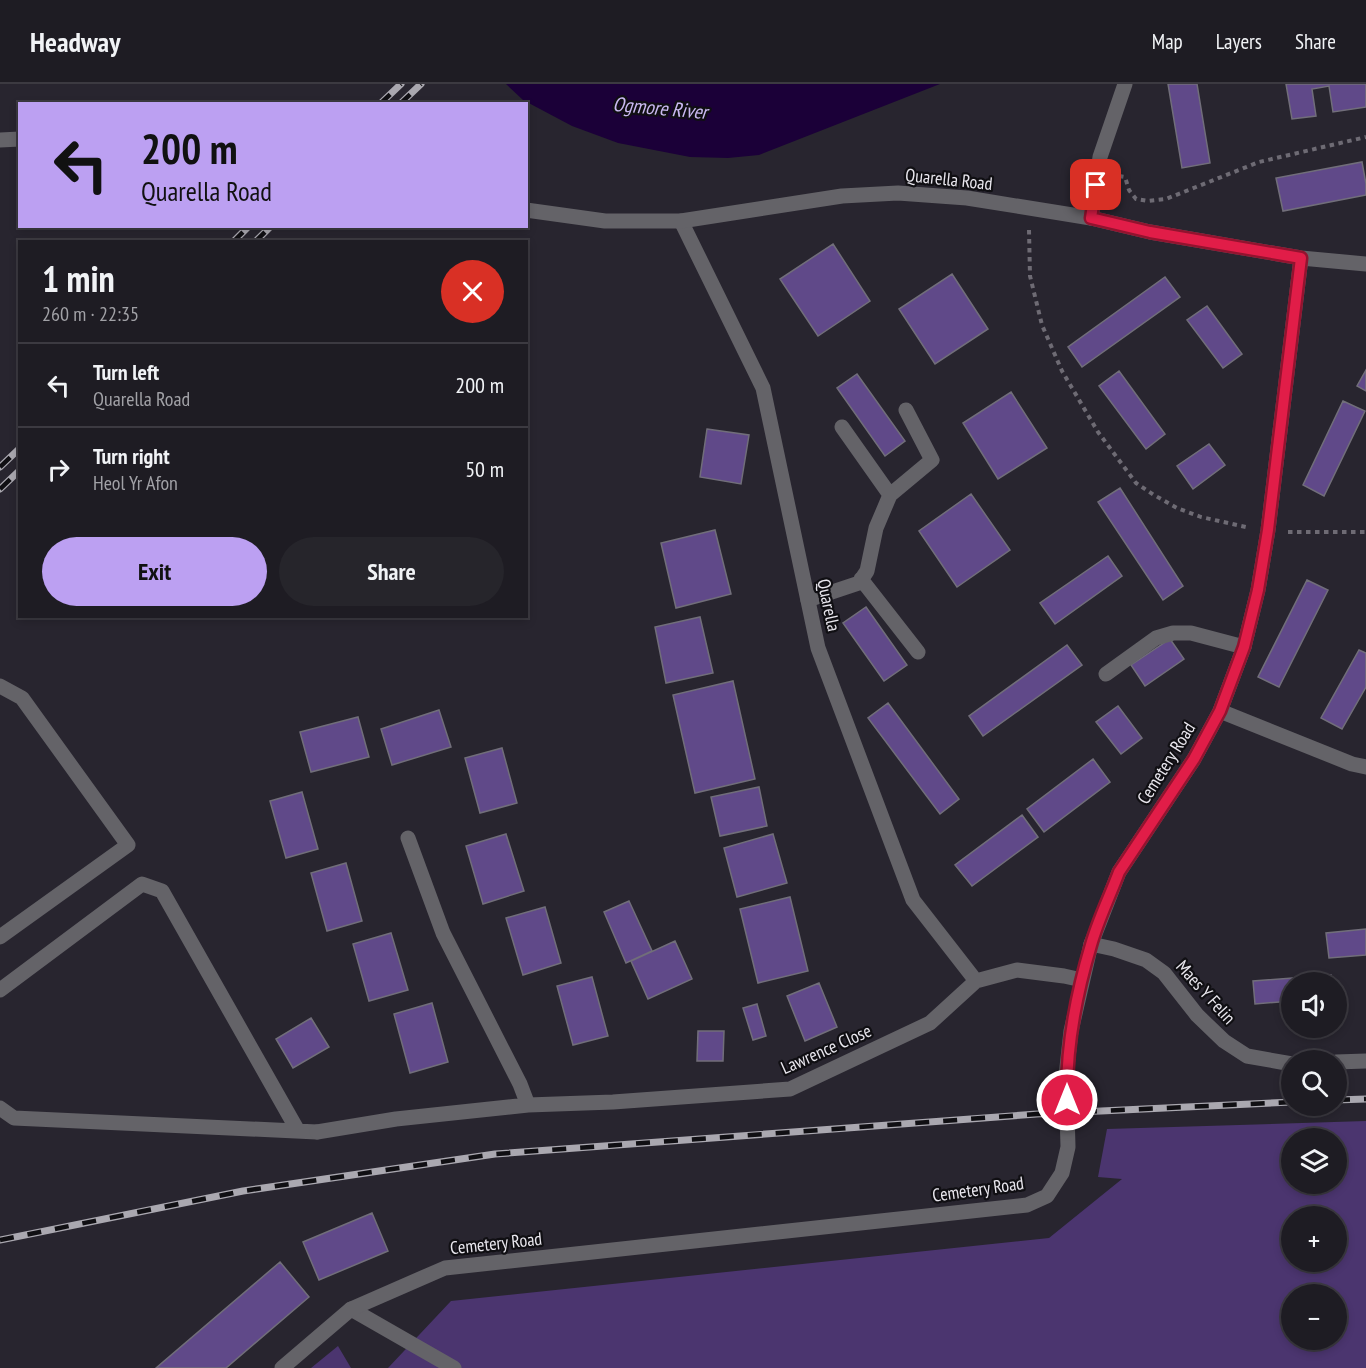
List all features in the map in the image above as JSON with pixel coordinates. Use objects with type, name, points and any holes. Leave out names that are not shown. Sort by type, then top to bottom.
[{"type":"street","points":[[1091,218],[1100,158],[1125,84]]},
{"type":"street","points":[[0,140],[18,139]]},
{"type":"street","name":"Quarella Road","points":[[528,210],[605,221],[681,221],[842,196],[898,193],[967,198],[1091,218],[1150,232],[1301,258],[1366,264]]},
{"type":"street","name":"Quarella","points":[[681,221],[763,388],[818,648],[912,900],[976,981]]},
{"type":"street","name":"Cemetery Road","points":[[282,1368],[351,1309],[445,1268],[1027,1205],[1047,1196],[1062,1173],[1068,1147],[1066,1076],[1071,1031],[1091,944],[1119,872],[1194,759],[1220,711],[1244,647],[1258,590],[1268,530],[1301,258]]},
{"type":"street","points":[[808,600],[859,584],[867,571],[876,528],[890,495],[932,460],[906,410]]},
{"type":"street","points":[[842,427],[890,495]]},
{"type":"street","points":[[861,579],[918,652]]},
{"type":"street","points":[[1106,674],[1156,638],[1173,633],[1191,633],[1244,647]]},
{"type":"street","points":[[0,686],[22,698],[128,845],[0,937]]},
{"type":"street","points":[[1220,711],[1352,764],[1366,767]]},
{"type":"street","points":[[408,838],[443,933],[520,1084],[528,1105]]},
{"type":"street","points":[[0,990],[142,884],[162,891],[298,1131]]},
{"type":"street","name":"Maes Y Felin","points":[[1091,944],[1146,960],[1164,973],[1197,1015],[1224,1041],[1247,1056],[1281,1062]]},
{"type":"street","name":"Lawrence Close","points":[[0,1108],[14,1118],[317,1132],[396,1119],[528,1105],[613,1102],[790,1089],[930,1023],[976,981],[1017,970],[1082,980]]},
{"type":"street","points":[[1347,1062],[1366,1061]]},
{"type":"street","points":[[351,1309],[454,1368]]},
{"type":"path","points":[[1098,172],[1125,177],[1129,190],[1136,199],[1148,201],[1166,199],[1259,162],[1366,137]]},
{"type":"path","points":[[1030,208],[1030,276],[1042,325],[1062,371],[1098,432],[1136,483],[1154,495],[1177,508],[1201,517],[1246,527]]},
{"type":"path","points":[[1288,532],[1366,532]]},
{"type":"shaded area","points":[[1366,1121],[1366,1368],[388,1368],[451,1301],[1049,1238],[1122,1179],[1098,1177],[1107,1129]]},
{"type":"shaded area","points":[[338,1346],[351,1368],[311,1368]]},
{"type":"water","name":"Ogmore River","points":[[506,84],[940,84],[759,155],[728,158],[690,157],[618,143],[572,126],[523,100]]},
{"type":"building","points":[[1168,84],[1197,84],[1210,163],[1182,168]]},
{"type":"building","points":[[1286,84],[1366,84],[1366,107],[1333,112],[1329,86],[1312,89],[1316,116],[1292,119]]},
{"type":"building","points":[[1362,162],[1366,195],[1283,211],[1276,178]]},
{"type":"building","points":[[833,244],[870,301],[818,336],[780,279]]},
{"type":"building","points":[[952,274],[988,329],[935,364],[899,309]]},
{"type":"building","points":[[1165,277],[1180,297],[1082,367],[1068,347]]},
{"type":"building","points":[[1207,306],[1242,354],[1223,368],[1187,320]]},
{"type":"building","points":[[1366,370],[1366,391],[1357,386]]},
{"type":"building","points":[[1119,371],[1165,434],[1146,449],[1099,386]]},
{"type":"building","points":[[857,374],[905,441],[885,456],[837,388]]},
{"type":"building","points":[[1011,392],[1047,448],[998,479],[963,423]]},
{"type":"building","points":[[1343,401],[1365,411],[1324,496],[1303,485]]},
{"type":"building","points":[[707,429],[749,435],[741,484],[700,477]]},
{"type":"building","points":[[1209,444],[1225,465],[1193,489],[1177,466]]},
{"type":"building","points":[[1120,488],[1183,586],[1163,600],[1098,502]]},
{"type":"building","points":[[971,494],[1010,550],[957,587],[919,531]]},
{"type":"building","points":[[715,530],[731,594],[676,608],[661,543]]},
{"type":"building","points":[[1108,556],[1122,576],[1055,624],[1040,603]]},
{"type":"building","points":[[1307,580],[1328,590],[1279,687],[1258,677]]},
{"type":"building","points":[[866,607],[907,665],[884,681],[843,623]]},
{"type":"building","points":[[700,617],[713,673],[666,683],[655,627]]},
{"type":"building","points":[[1170,639],[1184,659],[1145,686],[1131,665]]},
{"type":"building","points":[[1067,645],[1082,665],[983,736],[969,716]]},
{"type":"building","points":[[1359,650],[1366,653],[1366,687],[1342,729],[1321,718]]},
{"type":"building","points":[[733,681],[755,779],[695,793],[673,695]]},
{"type":"building","points":[[888,703],[959,799],[940,814],[868,718]]},
{"type":"building","points":[[1118,706],[1142,738],[1121,754],[1096,722]]},
{"type":"building","points":[[439,710],[451,747],[392,765],[381,729]]},
{"type":"building","points":[[358,717],[369,757],[311,772],[300,732]]},
{"type":"building","points":[[502,748],[517,803],[480,813],[465,758]]},
{"type":"building","points":[[1093,759],[1110,782],[1044,832],[1027,809]]},
{"type":"building","points":[[759,787],[767,826],[720,836],[711,797]]},
{"type":"building","points":[[302,792],[318,849],[286,858],[270,801]]},
{"type":"building","points":[[1022,815],[1038,837],[972,886],[955,865]]},
{"type":"building","points":[[506,834],[524,891],[483,904],[466,846]]},
{"type":"building","points":[[773,834],[787,883],[737,897],[724,848]]},
{"type":"building","points":[[346,863],[362,921],[327,931],[311,873]]},
{"type":"building","points":[[790,897],[808,971],[758,983],[740,909]]},
{"type":"building","points":[[629,901],[652,951],[626,963],[604,912]]},
{"type":"building","points":[[545,907],[561,963],[523,975],[506,918]]},
{"type":"building","points":[[1366,929],[1366,955],[1329,958],[1326,933]]},
{"type":"building","points":[[391,933],[408,990],[369,1001],[353,944]]},
{"type":"building","points":[[675,941],[692,979],[648,999],[631,961]]},
{"type":"building","points":[[592,977],[608,1036],[573,1045],[557,986]]},
{"type":"building","points":[[1281,979],[1281,1002],[1255,1004],[1253,981]]},
{"type":"building","points":[[819,983],[837,1027],[805,1041],[787,996]]},
{"type":"building","points":[[432,1003],[448,1062],[410,1073],[394,1014]]},
{"type":"building","points":[[757,1004],[766,1036],[753,1040],[743,1008]]},
{"type":"building","points":[[311,1018],[329,1047],[293,1068],[276,1039]]},
{"type":"building","points":[[698,1031],[724,1031],[723,1061],[697,1061]]},
{"type":"building","points":[[372,1213],[388,1251],[319,1280],[303,1242]]},
{"type":"building","points":[[280,1262],[309,1297],[226,1368],[156,1368]]},
{"type":"railway","points":[[382,102],[401,84]]},
{"type":"railway","points":[[402,102],[421,84]]},
{"type":"railway","points":[[235,240],[247,228]]},
{"type":"railway","points":[[257,240],[269,228]]},
{"type":"railway","points":[[0,467],[18,450]]},
{"type":"railway","points":[[0,489],[18,472]]},
{"type":"railway","points":[[1347,1100],[1366,1099]]},
{"type":"railway","points":[[0,1240],[243,1191],[495,1154],[1037,1114],[1281,1103]]},
{"type":"route","points":[[1067,1100],[1066,1076],[1071,1031],[1082,980],[1091,944],[1119,872],[1194,759],[1212,727],[1244,647],[1258,590],[1268,530],[1301,258],[1150,232],[1091,218],[1096,185]]}]
